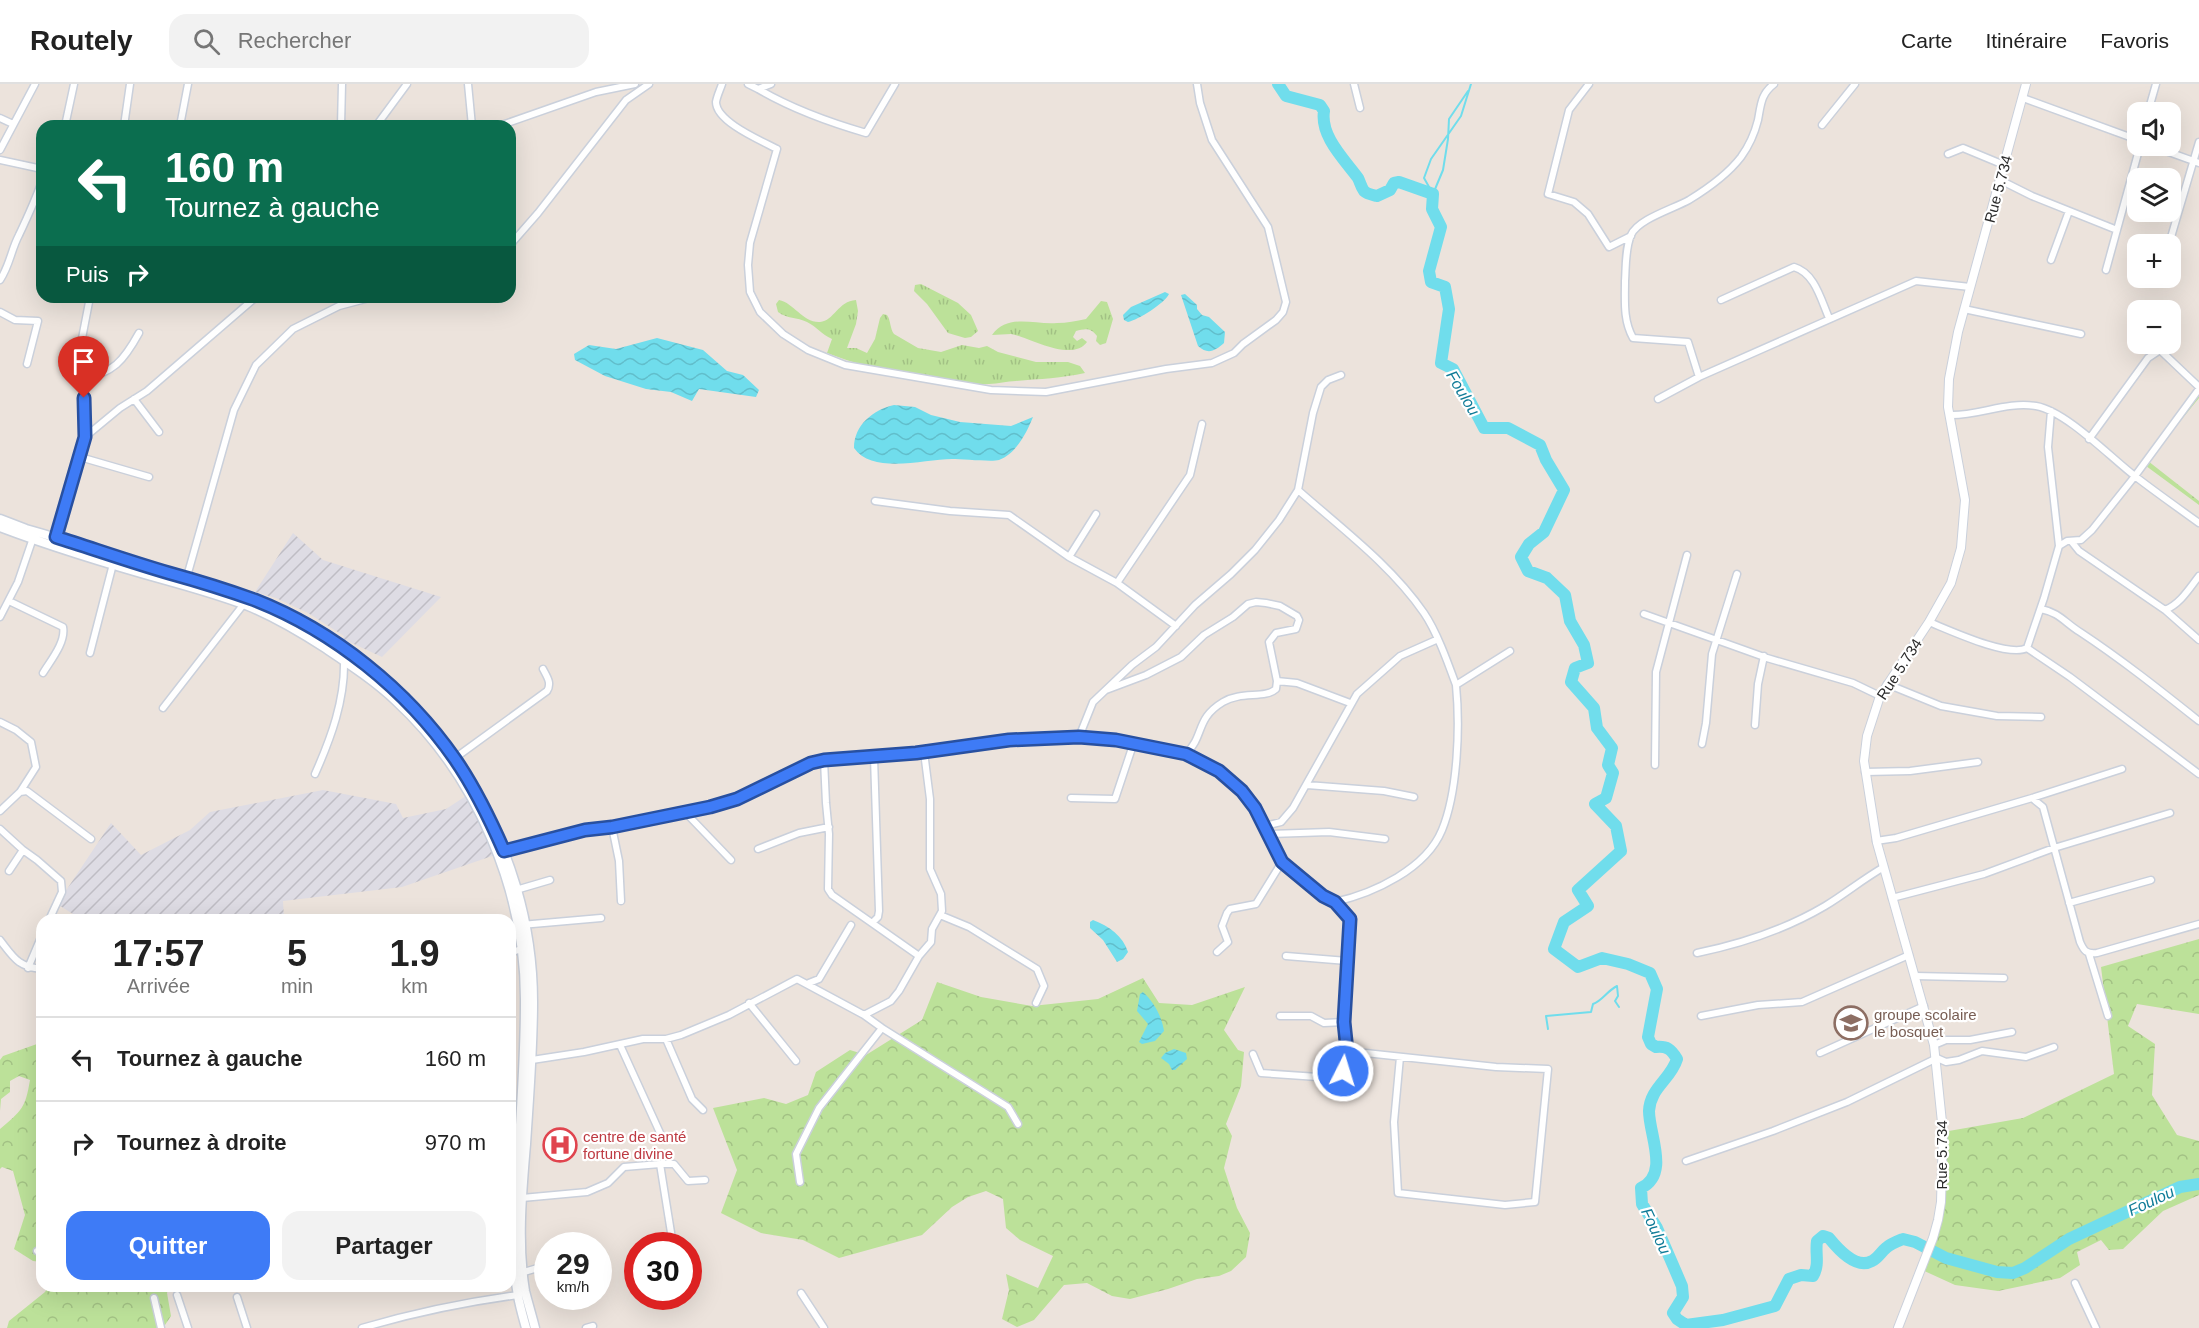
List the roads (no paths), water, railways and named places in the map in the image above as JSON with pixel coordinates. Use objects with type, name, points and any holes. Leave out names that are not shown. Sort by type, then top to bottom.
[{"type":"main road","points":[[0,519],[34,536],[56,537],[186,581],[298,631],[344,661],[395,699],[418,723],[449,762],[473,802],[498,854],[521,925],[525,999],[524,1057],[516,1125]]},
{"type":"main road","points":[[0,527],[34,536],[113,564],[257,601],[304,624],[355,657],[400,694],[455,758],[486,811],[504,851],[516,890],[533,998],[532,1060],[520,1226],[525,1290],[535,1328]]},
{"type":"main road","points":[[516,1273],[518,1295],[526,1328]]},
{"type":"street","points":[[0,150],[34,84]]},
{"type":"street","points":[[66,120],[74,84]]},
{"type":"street","points":[[125,120],[130,84]]},
{"type":"street","points":[[181,120],[188,84]]},
{"type":"street","points":[[341,120],[342,84]]},
{"type":"street","points":[[380,120],[407,84]]},
{"type":"street","points":[[468,84],[471,120]]},
{"type":"street","points":[[516,120],[596,92],[635,84]]},
{"type":"street","points":[[516,237],[538,213],[626,100],[649,84]]},
{"type":"street","points":[[722,84],[716,101],[719,114],[747,134],[777,150],[750,243],[748,265],[749,285],[754,303],[771,325],[795,343],[845,365],[991,390],[1046,392],[1222,360],[1276,320],[1282,312],[1286,302],[1268,227],[1212,140],[1197,84]]},
{"type":"street","points":[[748,84],[804,113],[866,133],[895,84]]},
{"type":"street","points":[[758,89],[771,84]]},
{"type":"street","points":[[1354,84],[1360,108]]},
{"type":"street","points":[[1589,84],[1569,110],[1548,194],[1575,202],[1588,214],[1609,247],[1631,236],[1643,223],[1687,201],[1732,167],[1742,156],[1750,141],[1764,94],[1774,84]]},
{"type":"street","points":[[1822,125],[1855,84]]},
{"type":"street","name":"Rue 5.734","points":[[1898,1328],[1933,1238],[1941,1202],[1943,1132],[1934,1045],[1876,841],[1864,772],[1867,736],[1880,696],[1929,622],[1951,583],[1961,548],[1964,490],[1950,415],[1949,379],[1964,309],[2026,84]]},
{"type":"street","points":[[2151,102],[2156,84]]},
{"type":"street","points":[[2023,98],[2127,136]]},
{"type":"street","points":[[0,118],[13,124]]},
{"type":"street","points":[[2172,234],[2196,162],[2199,142]]},
{"type":"street","points":[[1948,154],[1963,148],[2004,165]]},
{"type":"street","points":[[2106,270],[2137,156]]},
{"type":"street","points":[[2180,156],[2196,162]]},
{"type":"street","points":[[0,160],[36,168]]},
{"type":"street","points":[[2000,180],[2032,196],[2117,230]]},
{"type":"street","points":[[0,280],[8,268],[14,246],[29,218],[36,198]]},
{"type":"street","points":[[2051,260],[2069,211]]},
{"type":"street","points":[[1631,236],[1625,286],[1626,321],[1630,332],[1634,338],[1688,342],[1699,377]]},
{"type":"street","points":[[0,263],[8,268]]},
{"type":"street","points":[[1721,300],[1794,267],[1803,269],[1810,277],[1829,318]]},
{"type":"street","points":[[1658,399],[1699,377],[1916,281],[1970,287]]},
{"type":"street","points":[[56,537],[85,437],[84,398],[78,359],[89,303]]},
{"type":"street","points":[[85,437],[147,391],[249,303]]},
{"type":"street","points":[[186,581],[234,410],[256,365],[293,329],[339,306],[350,303]]},
{"type":"street","points":[[1964,309],[2081,334]]},
{"type":"street","points":[[0,312],[15,320],[38,321],[27,364]]},
{"type":"street","points":[[81,380],[100,376],[111,369],[130,352],[139,333]]},
{"type":"street","points":[[2059,546],[2064,542],[2085,537],[2135,476],[2199,388],[2160,350],[2148,357],[2089,439]]},
{"type":"street","points":[[1079,737],[1093,702],[1132,665],[1156,647],[1195,605],[1231,574],[1255,550],[1285,511],[1298,490],[1312,413],[1321,387],[1328,380],[1341,375]]},
{"type":"street","points":[[134,399],[159,432]]},
{"type":"street","points":[[1950,415],[1961,416],[2027,405],[2051,411],[2199,524]]},
{"type":"street","points":[[1929,622],[2002,650],[2020,651],[2027,648],[2059,546],[2048,447],[2051,411]]},
{"type":"street","points":[[1117,583],[1190,475],[1202,424]]},
{"type":"street","points":[[80,457],[149,477]]},
{"type":"street","points":[[1298,490],[1375,559],[1425,614],[1456,685],[1457,746],[1449,806],[1442,830],[1427,852],[1377,890],[1335,902]]},
{"type":"street","points":[[874,501],[950,511],[1009,515],[1070,557],[1117,583],[1176,626]]},
{"type":"street","points":[[1070,557],[1096,514]]},
{"type":"street","points":[[0,617],[18,582],[34,536]]},
{"type":"street","points":[[2072,541],[2079,550],[2165,610],[2199,640]]},
{"type":"street","points":[[1655,765],[1656,672],[1687,555]]},
{"type":"street","points":[[90,653],[113,564]]},
{"type":"street","points":[[1702,744],[1707,714],[1710,666],[1737,574]]},
{"type":"street","points":[[2165,610],[2181,600],[2199,576]]},
{"type":"street","points":[[9,601],[63,627],[64,632],[58,649],[43,673]]},
{"type":"street","points":[[1103,692],[1124,685],[1181,657],[1213,629],[1233,617],[1248,604],[1256,602],[1286,609],[1297,616],[1299,620],[1296,628],[1275,633],[1269,642],[1278,686],[1273,692],[1267,694],[1234,696],[1215,708],[1203,721],[1196,743],[1186,754]]},
{"type":"street","points":[[163,708],[243,605]]},
{"type":"street","points":[[2041,609],[2065,619],[2199,721]]},
{"type":"street","points":[[1644,614],[1764,656],[1852,683],[1880,696]]},
{"type":"street","points":[[1265,826],[1281,822],[1293,808],[1350,703],[1369,681],[1400,656],[1436,640]]},
{"type":"street","points":[[2027,648],[2070,677],[2199,774]]},
{"type":"street","points":[[1456,685],[1510,651]]},
{"type":"street","points":[[1755,725],[1758,684],[1764,656]]},
{"type":"street","points":[[315,774],[338,713],[344,683],[344,661]]},
{"type":"street","points":[[455,758],[547,691],[550,686],[549,680],[543,669]]},
{"type":"street","points":[[1277,681],[1297,684],[1350,703]]},
{"type":"street","points":[[1887,684],[1941,706],[1996,716],[2041,717]]},
{"type":"street","points":[[0,722],[32,742],[36,767],[20,792],[0,811]]},
{"type":"street","points":[[504,851],[585,830],[612,827],[710,807],[737,799],[811,763],[824,760],[924,752],[1009,740],[1079,737],[1134,742],[1186,754],[1219,771],[1233,782],[1255,808],[1282,862],[1323,896],[1335,902],[1350,919],[1344,1022],[1347,1051],[1343,1071],[1332,1078],[1261,1073],[1253,1054]]},
{"type":"street","points":[[1071,798],[1115,799],[1134,742]]},
{"type":"street","points":[[864,1015],[891,1001],[899,991],[919,956],[931,942],[932,929],[943,904],[930,869],[930,799],[924,752]]},
{"type":"street","points":[[872,923],[878,917],[879,911],[874,757]]},
{"type":"street","points":[[824,760],[829,827],[828,889],[832,895],[919,956]]},
{"type":"street","points":[[1864,772],[1910,771],[1978,762]]},
{"type":"street","points":[[1876,841],[2032,798],[2122,769]]},
{"type":"street","points":[[1307,785],[1384,791],[1414,796]]},
{"type":"street","points":[[20,792],[30,793],[92,839]]},
{"type":"street","points":[[2032,798],[2043,807],[2080,942],[2089,954],[2108,1017]]},
{"type":"street","points":[[685,812],[732,860]]},
{"type":"street","points":[[1892,898],[1984,874],[2054,849],[2170,813]]},
{"type":"street","points":[[612,827],[619,861],[621,901]]},
{"type":"street","points":[[758,849],[799,833],[829,827]]},
{"type":"street","points":[[0,829],[61,881],[62,892],[52,914]]},
{"type":"street","points":[[1268,834],[1329,832],[1385,839]]},
{"type":"street","points":[[9,871],[23,850]]},
{"type":"street","points":[[1217,952],[1228,942],[1222,926],[1227,913],[1230,909],[1256,904],[1282,862]]},
{"type":"street","points":[[1697,953],[1725,947],[1801,918],[1826,905],[1884,867]]},
{"type":"street","points":[[516,890],[550,880]]},
{"type":"street","points":[[2069,903],[2151,880]]},
{"type":"street","points":[[940,915],[969,927],[1037,969],[1044,986],[1036,1003]]},
{"type":"street","points":[[521,925],[601,918]]},
{"type":"street","points":[[2089,954],[2199,924]]},
{"type":"street","points":[[809,984],[819,979],[851,925]]},
{"type":"street","points":[[0,940],[16,961],[28,968],[36,969]]},
{"type":"street","points":[[28,968],[36,949]]},
{"type":"street","points":[[516,950],[521,949]]},
{"type":"street","points":[[1701,1016],[1758,1005],[1802,1002],[1909,955]]},
{"type":"street","points":[[1286,956],[1347,961]]},
{"type":"street","points":[[1915,976],[2004,978]]},
{"type":"street","points":[[532,1060],[643,1040],[666,1039],[696,1029],[797,979],[864,1015],[1008,1107],[1018,1124]]},
{"type":"street","points":[[749,1003],[796,1061]]},
{"type":"street","points":[[1820,1053],[1924,1006]]},
{"type":"street","points":[[1280,1016],[1311,1016],[1324,1023],[1344,1022]]},
{"type":"street","points":[[800,1182],[796,1154],[815,1115],[882,1028]]},
{"type":"street","points":[[1934,1045],[1946,1040],[1970,1040],[2012,1032]]},
{"type":"street","points":[[666,1039],[692,1099],[704,1110]]},
{"type":"street","points":[[620,1045],[661,1135]]},
{"type":"street","points":[[1686,1161],[1847,1102],[1936,1059],[1946,1062],[1959,1060],[1982,1051],[2026,1056],[2054,1047]]},
{"type":"street","points":[[1347,1051],[1496,1067],[1548,1069],[1535,1202],[1505,1205],[1398,1193],[1394,1122],[1400,1057]]},
{"type":"street","points":[[660,1164],[671,1232]]},
{"type":"street","points":[[522,1198],[586,1192],[608,1184],[624,1167],[674,1164],[688,1181],[705,1180]]},
{"type":"street","points":[[524,1272],[534,1269]]},
{"type":"street","points":[[2075,1283],[2096,1328]]},
{"type":"street","points":[[801,1293],[824,1328]]},
{"type":"street","points":[[177,1295],[188,1328]]},
{"type":"street","points":[[362,1328],[410,1314],[518,1295]]},
{"type":"street","points":[[237,1297],[247,1328]]},
{"type":"street","points":[[154,1298],[161,1328]]},
{"type":"water","points":[[1165,292],[1169,294],[1151,311],[1132,321],[1124,320],[1123,315],[1131,307]]},
{"type":"water","points":[[1185,294],[1197,305],[1202,315],[1209,317],[1225,332],[1224,343],[1218,348],[1208,351],[1198,346],[1181,295]]},
{"type":"water","points":[[657,338],[703,350],[727,371],[743,375],[759,390],[756,397],[699,389],[692,401],[671,392],[646,389],[605,376],[575,360],[574,354],[589,345],[616,349]]},
{"type":"water","points":[[894,405],[915,407],[931,415],[960,422],[1011,426],[1033,417],[1016,448],[999,460],[952,459],[900,464],[874,461],[863,456],[854,448],[857,432],[872,415]]},
{"type":"water","points":[[1093,920],[1105,925],[1123,941],[1128,952],[1123,959],[1117,962],[1103,940],[1090,928],[1090,922]]},
{"type":"water","points":[[1143,992],[1157,1010],[1164,1031],[1155,1041],[1142,1044],[1139,1042],[1148,1024],[1137,1011],[1140,994]]},
{"type":"water","points":[[1174,1049],[1186,1053],[1187,1059],[1172,1070],[1169,1064],[1161,1058],[1165,1053]]},
{"type":"waterway","name":"Foulou","points":[[1278,84],[1286,96],[1320,105],[1324,111],[1329,138],[1358,178],[1365,192],[1377,196],[1390,190],[1394,183],[1399,182],[1433,194],[1432,209],[1441,227],[1429,271],[1431,282],[1445,287],[1449,309],[1441,363],[1453,369],[1484,428],[1508,428],[1540,445],[1564,490],[1544,532],[1529,544],[1521,557],[1528,571],[1547,578],[1565,595],[1570,621],[1584,645],[1588,663],[1575,668],[1571,682],[1594,708],[1597,728],[1612,748],[1608,765],[1613,773],[1606,798],[1595,804],[1616,826],[1621,851],[1578,890],[1588,906],[1564,922],[1554,949],[1578,967],[1602,958],[1628,964],[1650,973],[1657,989],[1648,1037],[1651,1044],[1668,1049],[1677,1059],[1650,1103],[1656,1164],[1650,1182],[1641,1188],[1642,1204],[1657,1228],[1682,1286],[1683,1297],[1673,1313],[1677,1319],[1686,1325],[1723,1320],[1775,1306],[1789,1279],[1801,1275],[1813,1276],[1817,1263],[1817,1241],[1823,1236],[1829,1238],[1848,1257],[1860,1263],[1872,1261],[1888,1247],[1903,1239],[1915,1242],[1946,1258],[1997,1272],[2013,1273],[2025,1268],[2069,1239],[2180,1187],[2199,1184]]},
{"type":"waterway","points":[[1433,194],[1424,178],[1431,159],[1461,116],[1471,84]]},
{"type":"waterway","points":[[1433,194],[1443,170],[1449,119],[1468,91]]},
{"type":"waterway","points":[[1548,1029],[1546,1016],[1591,1012],[1593,1004],[1617,986],[1618,996],[1615,1001],[1619,1007]]},
{"type":"place","name":"groupe scolaire le bosquet","points":[[1851,1023]]},
{"type":"place","name":"centre de santé fortune divine","points":[[560,1145]]}]
